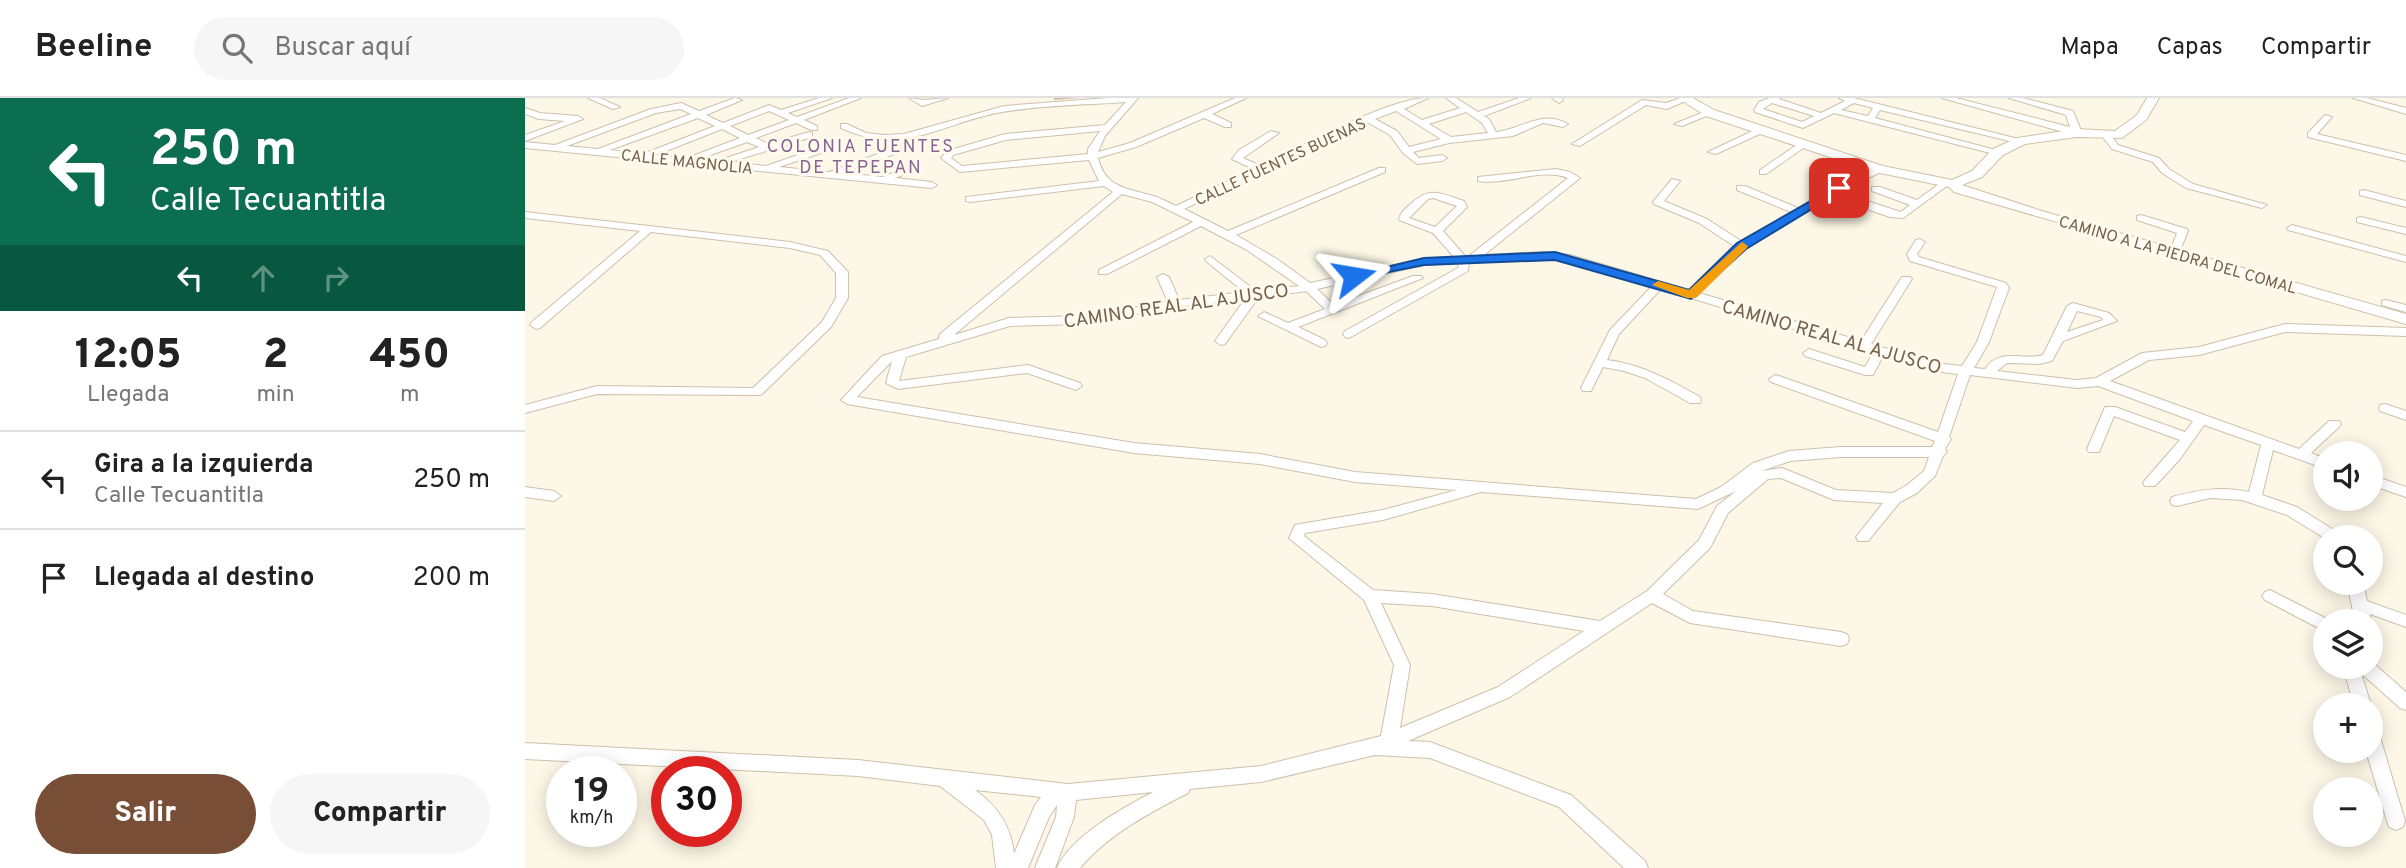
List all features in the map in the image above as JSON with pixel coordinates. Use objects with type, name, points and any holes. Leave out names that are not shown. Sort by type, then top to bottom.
[{"type":"street","points":[[592,98],[616,107]]},
{"type":"street","points":[[642,156],[722,126],[828,98]]},
{"type":"street","points":[[687,161],[857,98]]},
{"type":"street","points":[[913,98],[922,103],[944,98]]},
{"type":"street","points":[[844,126],[864,135],[907,137],[987,113],[1045,102],[1133,98]]},
{"type":"street","points":[[1133,98],[1096,141],[1093,157],[1098,174],[1106,183],[1120,191],[1142,195],[1226,235],[1310,286],[1333,311]]},
{"type":"street","points":[[1108,127],[991,140],[950,153],[946,158],[951,165],[960,169],[1093,157],[1133,145],[1242,98]]},
{"type":"street","name":"CALLE FUENTES BUENAS","points":[[1175,210],[1367,119],[1424,98]]},
{"type":"street","points":[[1450,98],[1486,121],[1494,136]]},
{"type":"street","points":[[1500,98],[1510,104]]},
{"type":"street","points":[[1478,115],[1527,98]]},
{"type":"street","points":[[1577,144],[1645,102],[1667,106],[1685,98]]},
{"type":"street","name":"CAMINO A LA PIEDRA DEL COMAL","points":[[1685,98],[1710,113],[1880,169],[1949,183],[1959,189],[2040,215],[2175,251],[2406,319]]},
{"type":"street","points":[[1946,98],[2076,132],[2106,136],[2118,135],[2136,123],[2153,98]]},
{"type":"street","points":[[2013,98],[2066,111],[2071,115],[2076,132]]},
{"type":"street","points":[[2357,98],[2406,111]]},
{"type":"street","points":[[1820,115],[1774,99],[1762,104],[1758,110],[1803,125],[1832,110],[1847,99],[2022,141]]},
{"type":"street","points":[[554,148],[655,111],[692,111],[720,107],[738,100]]},
{"type":"street","points":[[1870,119],[1877,108]]},
{"type":"street","points":[[1398,109],[1449,140]]},
{"type":"street","points":[[1422,123],[1468,109]]},
{"type":"street","points":[[1832,110],[1998,152]]},
{"type":"street","points":[[525,111],[538,116],[577,118],[525,138]]},
{"type":"street","points":[[597,152],[692,111],[766,147]]},
{"type":"street","points":[[715,164],[812,131],[776,111]]},
{"type":"street","points":[[1679,124],[1710,113]]},
{"type":"street","points":[[1205,114],[1228,125]]},
{"type":"street","points":[[525,120],[538,116]]},
{"type":"street","points":[[2328,117],[2311,135],[2406,158]]},
{"type":"street","points":[[1367,119],[1396,132],[1406,151],[1417,161],[1442,158]]},
{"type":"street","points":[[1406,151],[1449,140],[1513,133],[1542,120],[1563,124]]},
{"type":"street","points":[[1713,152],[1761,130]]},
{"type":"street","points":[[1831,193],[1894,215],[1903,215],[1949,183],[1977,174],[1998,152],[2022,141],[2076,132]]},
{"type":"street","points":[[1261,169],[1237,159],[1242,152],[1274,133]]},
{"type":"street","points":[[2106,136],[2115,147],[2156,160],[2161,169],[2182,183],[2262,205]]},
{"type":"street","points":[[1096,141],[1133,145]]},
{"type":"street","points":[[1763,172],[1804,144]]},
{"type":"street","name":"CALLE MAGNOLIA","points":[[525,145],[932,185]]},
{"type":"street","points":[[828,175],[897,150]]},
{"type":"street","points":[[765,169],[818,151]]},
{"type":"street","points":[[883,180],[915,167]]},
{"type":"street","points":[[1691,295],[1741,246],[1831,193],[1880,169]]},
{"type":"street","points":[[1226,235],[1382,170]]},
{"type":"street","points":[[1349,334],[1465,269],[1467,262],[1575,178],[1553,172],[1497,182],[1481,179]]},
{"type":"street","points":[[1675,181],[1658,202],[1703,221],[1741,246]]},
{"type":"street","points":[[970,200],[1106,183]]},
{"type":"street","points":[[2173,194],[2182,183]]},
{"type":"street","points":[[1741,188],[1799,212]]},
{"type":"street","points":[[1876,189],[1918,204]]},
{"type":"street","points":[[938,343],[1120,191]]},
{"type":"street","points":[[2364,193],[2406,204]]},
{"type":"street","points":[[1437,231],[1462,207],[1460,203],[1434,195],[1425,196],[1404,216],[1405,220],[1437,231],[1467,262]]},
{"type":"street","points":[[525,215],[790,246],[824,253],[842,272],[842,298],[827,324],[756,393],[597,390],[525,409]]},
{"type":"street","points":[[2141,218],[2183,231],[2175,251]]},
{"type":"street","points":[[2361,220],[2406,231]]},
{"type":"street","points":[[1103,272],[1200,222]]},
{"type":"street","points":[[2292,228],[2406,259]]},
{"type":"street","points":[[535,325],[649,229]]},
{"type":"street","points":[[1863,537],[1895,498],[1930,473],[1942,445],[1965,372],[1983,342],[2002,285],[1915,258],[1912,254],[1920,242]]},
{"type":"street","name":"CAMINO REAL AL AJUSCO","points":[[893,357],[1009,322],[1081,320],[1175,304],[1254,295],[1310,286],[1397,265],[1555,256],[1879,352],[1965,372],[2077,384],[2104,384],[2145,356],[2199,351],[2285,328],[2406,332]]},
{"type":"street","points":[[1210,259],[1254,295],[1221,341]]},
{"type":"street","points":[[1163,277],[1175,304]]},
{"type":"street","points":[[1288,327],[1417,278]]},
{"type":"street","points":[[1844,364],[1906,279]]},
{"type":"street","points":[[1587,388],[1614,333],[1659,285]]},
{"type":"street","points":[[2386,303],[2406,309]]},
{"type":"street","points":[[1264,316],[1321,343]]},
{"type":"street","points":[[1988,375],[1992,364],[2003,359],[2043,360],[2052,353],[2058,340]]},
{"type":"street","points":[[1809,353],[1869,372],[1879,352]]},
{"type":"street","points":[[893,357],[847,400],[1134,448],[1260,459],[1355,477],[1698,504],[1726,491],[1758,466],[1789,456],[1942,445]]},
{"type":"street","points":[[893,357],[892,383],[898,385],[1028,369],[1076,386]]},
{"type":"street","points":[[1599,363],[1626,365],[1642,370],[1695,400]]},
{"type":"street","points":[[1775,379],[1942,445]]},
{"type":"street","points":[[2094,449],[2110,410],[2104,384]]},
{"type":"street","points":[[2104,384],[2313,459]]},
{"type":"street","points":[[2385,408],[2406,416]]},
{"type":"street","points":[[2110,410],[2189,438]]},
{"type":"street","points":[[2150,483],[2189,438],[2201,419]]},
{"type":"street","points":[[2301,455],[2334,425]]},
{"type":"street","points":[[2254,499],[2268,444]]},
{"type":"street","points":[[525,751],[858,768],[1062,792],[1261,774],[1381,745],[1504,692],[1599,627],[1652,595],[1705,544],[1722,510],[1763,475],[1782,473],[1834,495],[1895,498]]},
{"type":"street","points":[[2383,484],[2406,492]]},
{"type":"street","points":[[1381,745],[1402,666],[1370,596],[1296,538],[1300,529],[1383,514],[1486,487]]},
{"type":"street","points":[[525,492],[554,496]]},
{"type":"street","points":[[2177,502],[2208,493],[2254,499],[2319,525]]},
{"type":"street","points":[[1652,595],[1690,617],[1841,639]]},
{"type":"street","points":[[1370,596],[1432,600],[1599,627]]},
{"type":"street","points":[[2270,596],[2313,619]]},
{"type":"street","points":[[2383,617],[2406,621]]},
{"type":"street","points":[[2379,679],[2406,703]]},
{"type":"street","points":[[1381,745],[1430,750],[1565,801],[1638,868]]},
{"type":"street","points":[[2379,763],[2396,821]]},
{"type":"street","points":[[944,779],[991,811],[1005,845],[1006,868]]},
{"type":"street","points":[[1067,868],[1079,853],[1126,814],[1192,782]]},
{"type":"street","points":[[1019,868],[1042,811],[1062,792]]},
{"type":"street","points":[[1045,868],[1065,817],[1062,792]]},
{"type":"slow traffic","points":[[1658,285],[1691,295],[1742,246]]},
{"type":"district","name":"COLONIA FUENTES DE TEPEPAN","points":[[861,156]]},
{"type":"route","points":[[1354,276],[1397,265],[1424,262],[1555,256],[1570,258],[1691,295],[1741,246],[1839,188]]}]
